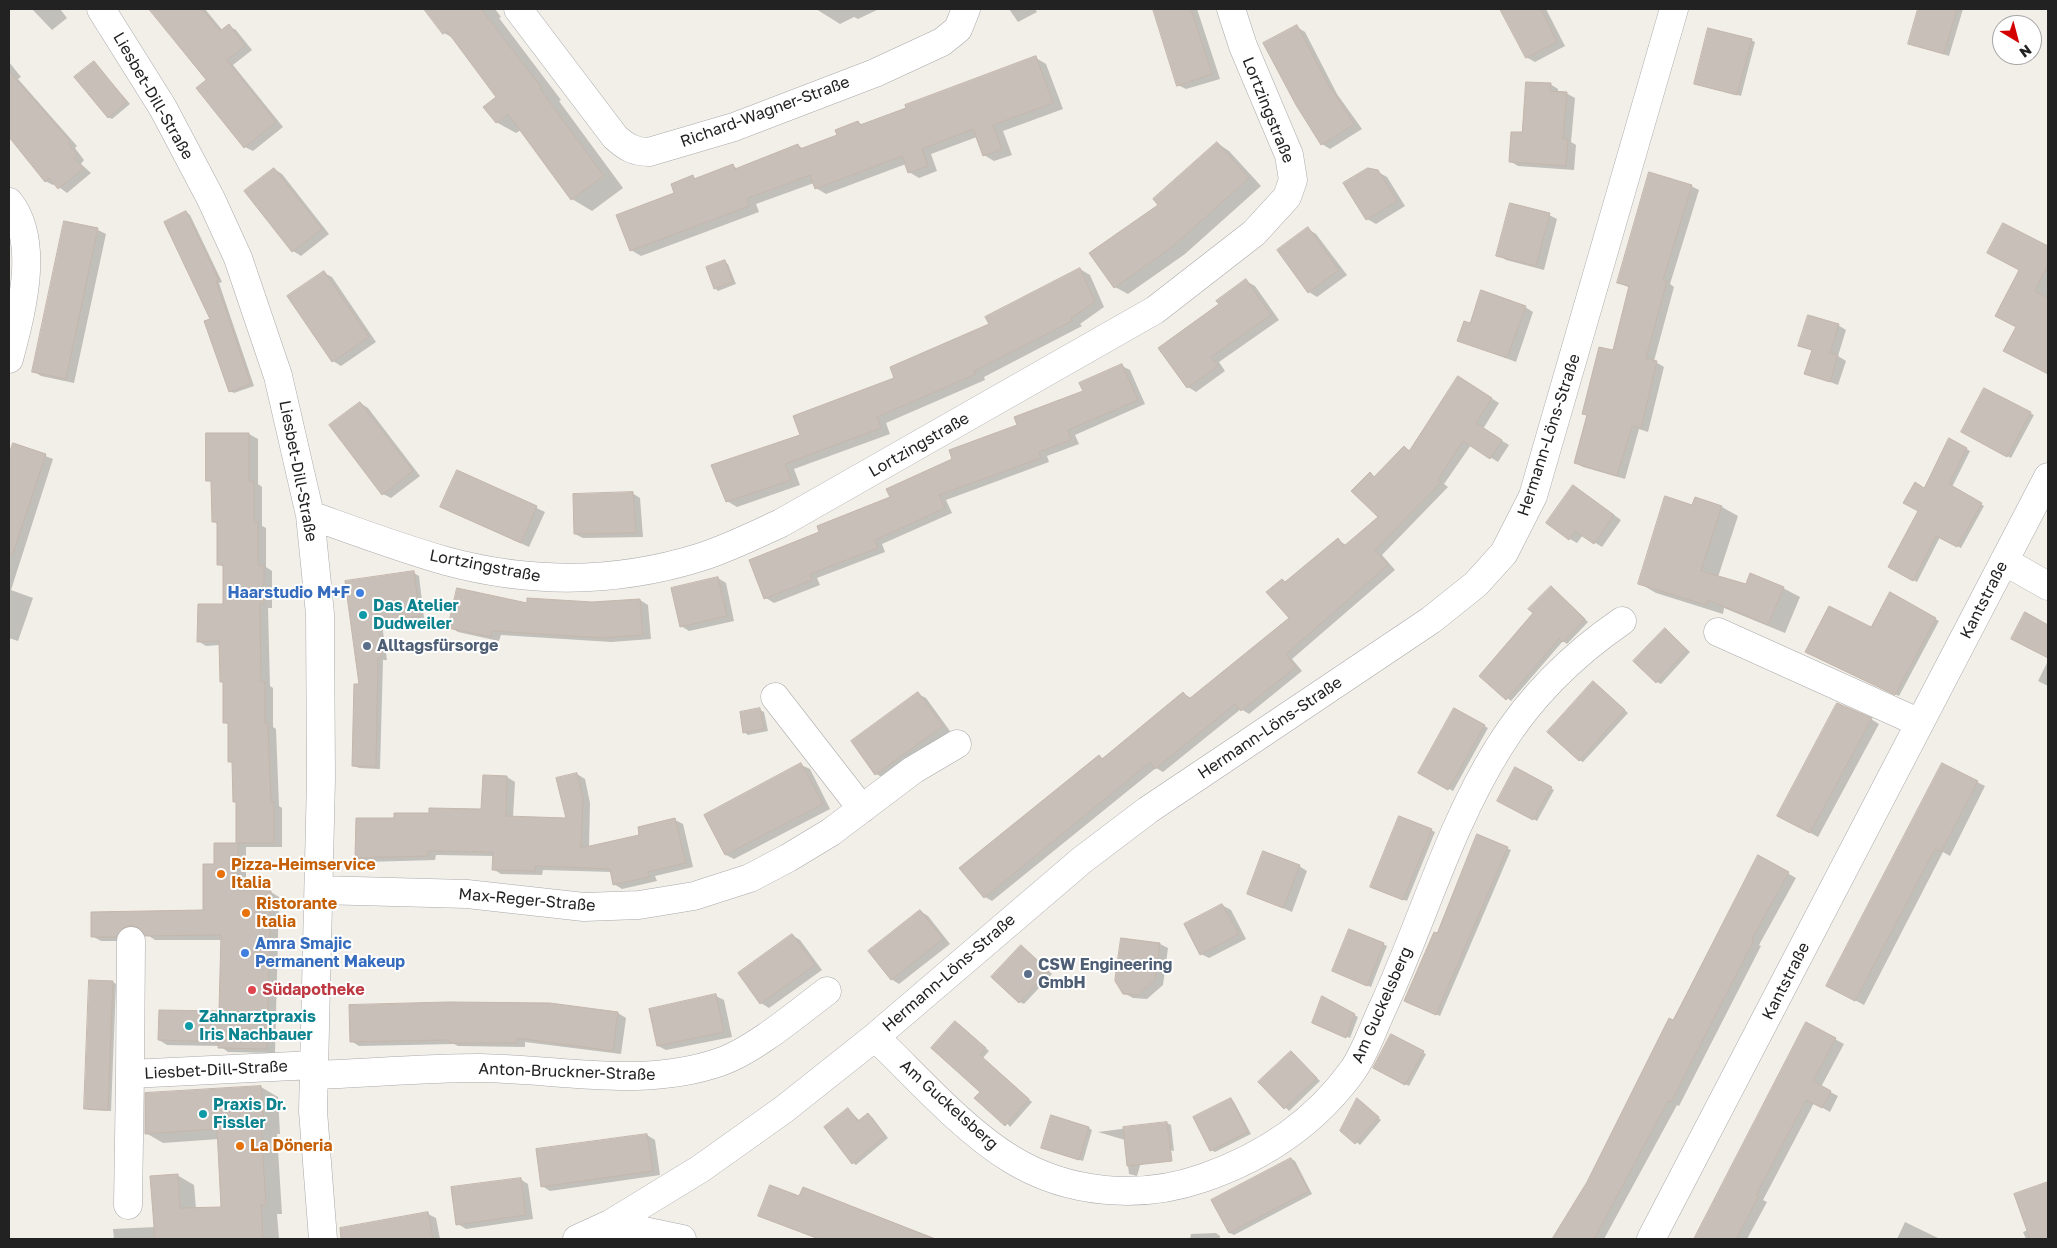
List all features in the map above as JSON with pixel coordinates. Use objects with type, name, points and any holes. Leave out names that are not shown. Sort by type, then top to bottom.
[{"type":"street","name":"Liesbet-Dill-Straße","points":[[100,9],[163,108],[238,258],[278,376],[310,515],[320,614],[319,890],[313,1110],[323,1239]]},
{"type":"street","name":"Richard-Wagner-Straße","points":[[518,9],[614,137],[626,147],[643,152],[734,127],[875,73],[942,42],[958,29],[966,9]]},
{"type":"street","name":"Lortzingstraße","points":[[310,515],[447,561],[504,573],[545,578],[622,575],[662,567],[725,548],[781,523],[1155,310],[1254,233],[1287,197],[1293,180],[1289,155],[1243,46],[1231,9]]},
{"type":"street","name":"Hermann-Löns-Straße","points":[[577,1239],[610,1224],[700,1169],[783,1110],[874,1037],[1082,860],[1148,810],[1431,620],[1476,584],[1504,554],[1534,496],[1674,9]]},
{"type":"street","points":[[9,202],[22,226],[26,245],[25,277],[9,359]]},
{"type":"street","name":"Kantstraße","points":[[1651,1239],[2048,477]]},
{"type":"street","points":[[2004,561],[2048,586]]},
{"type":"street","name":"Am Guckelsberg","points":[[874,1037],[980,1136],[1010,1158],[1036,1172],[1064,1182],[1127,1192],[1160,1190],[1226,1170],[1257,1156],[1299,1128],[1316,1113],[1355,1067],[1393,985],[1445,858],[1482,777],[1499,746],[1519,717],[1587,644],[1622,620]]},
{"type":"street","points":[[1718,632],[1920,723]]},
{"type":"street","points":[[775,697],[862,809]]},
{"type":"street","name":"Max-Reger-Straße","points":[[319,890],[467,894],[584,907],[639,905],[694,896],[750,878],[802,849],[862,809],[913,770],[957,744]]},
{"type":"street","name":"Liesbet-Dill-Straße","points":[[131,942],[130,1074],[314,1070]]},
{"type":"street","name":"Anton-Bruckner-Straße","points":[[314,1070],[479,1068],[636,1077],[673,1074],[722,1062],[760,1040],[827,992]]},
{"type":"street","points":[[128,1205],[130,1074]]},
{"type":"street","points":[[610,1224],[682,1239]]},
{"type":"building","points":[[149,9],[202,9],[220,31],[229,24],[245,46],[227,60],[276,122],[244,148],[196,88],[206,80]]},
{"type":"building","points":[[424,9],[481,9],[542,88],[540,89],[604,176],[571,200],[508,114],[496,123],[483,107],[496,97],[447,31],[443,34]]},
{"type":"building","points":[[1153,9],[1191,9],[1212,74],[1177,86]]},
{"type":"building","points":[[1500,9],[1541,9],[1557,42],[1526,58]]},
{"type":"building","points":[[1918,9],[1957,9],[1944,54],[1908,44]]},
{"type":"building","points":[[1297,25],[1331,90],[1354,124],[1321,145],[1296,105],[1263,43]]},
{"type":"building","points":[[1708,28],[1752,39],[1737,95],[1694,84]]},
{"type":"building","points":[[1036,56],[1053,103],[993,125],[1002,149],[983,156],[973,129],[922,149],[928,166],[908,173],[902,156],[815,189],[810,175],[746,199],[749,206],[630,251],[616,215],[674,193],[671,184],[693,175],[694,179],[733,164],[735,169],[798,144],[800,149],[837,135],[835,130],[858,121],[860,125],[906,108],[905,105]]},
{"type":"building","points":[[94,61],[127,102],[108,118],[74,77]]},
{"type":"building","points":[[9,71],[70,141],[68,143],[77,155],[74,159],[84,168],[58,189],[49,178],[45,182],[9,137]]},
{"type":"building","points":[[1526,82],[1551,83],[1550,91],[1567,92],[1563,139],[1568,139],[1566,166],[1509,162],[1511,132],[1522,132]]},
{"type":"building","points":[[1217,142],[1249,178],[1172,247],[1114,288],[1089,253],[1158,205],[1153,199]]},
{"type":"building","points":[[274,168],[322,229],[292,252],[244,191]]},
{"type":"building","points":[[1368,168],[1378,170],[1397,201],[1366,220],[1343,183]]},
{"type":"building","points":[[1649,172],[1692,185],[1663,280],[1667,281],[1646,358],[1657,361],[1641,428],[1632,426],[1617,476],[1574,463],[1587,415],[1582,414],[1599,347],[1613,350],[1629,286],[1617,283]]},
{"type":"building","points":[[1510,203],[1550,213],[1536,266],[1496,256]]},
{"type":"building","points":[[186,211],[219,280],[216,281],[251,384],[229,392],[204,321],[210,319],[164,222]]},
{"type":"building","points":[[64,221],[98,228],[66,379],[32,372]]},
{"type":"building","points":[[2003,223],[2048,246],[2048,265],[2035,291],[2048,298],[2048,374],[2003,351],[2016,327],[1995,316],[2019,270],[1987,253]]},
{"type":"building","points":[[1308,227],[1339,270],[1308,293],[1277,250]]},
{"type":"building","points":[[725,260],[733,282],[714,289],[706,267]]},
{"type":"building","points":[[1080,268],[1095,302],[1071,318],[1072,321],[974,371],[976,374],[877,417],[881,428],[785,464],[791,480],[726,502],[711,465],[800,435],[793,416],[894,378],[890,367],[989,324],[985,317]]},
{"type":"building","points":[[324,271],[369,337],[332,362],[287,296]]},
{"type":"building","points":[[1246,279],[1271,315],[1211,357],[1218,366],[1187,388],[1158,348],[1219,304],[1216,301]]},
{"type":"building","points":[[1481,290],[1526,306],[1507,358],[1457,341],[1464,321],[1470,323]]},
{"type":"building","points":[[1808,315],[1839,324],[1830,353],[1838,355],[1830,382],[1804,374],[1812,350],[1798,346]]},
{"type":"building","points":[[1122,364],[1138,400],[1068,430],[1071,440],[1039,452],[1041,458],[939,495],[945,508],[875,540],[878,548],[810,574],[812,580],[764,599],[749,560],[819,532],[817,526],[890,497],[886,489],[952,459],[949,450],[1017,425],[1014,417],[1083,391],[1079,383]]},
{"type":"building","points":[[1458,376],[1492,398],[1476,423],[1502,440],[1490,459],[1463,441],[1438,479],[1441,482],[1375,550],[1388,565],[1286,654],[1296,667],[1241,711],[1235,704],[1155,769],[1150,762],[984,898],[959,868],[1099,755],[1102,759],[1183,692],[1189,699],[1289,618],[1266,592],[1282,579],[1285,582],[1338,538],[1344,546],[1378,517],[1351,491],[1370,472],[1374,477],[1404,446],[1409,451]]},
{"type":"building","points":[[1984,388],[2031,412],[2007,457],[1961,432]]},
{"type":"building","points":[[360,402],[413,471],[382,495],[329,425]]},
{"type":"building","points":[[206,433],[249,433],[249,481],[254,481],[254,522],[258,522],[258,565],[264,565],[264,604],[260,604],[261,682],[265,682],[265,723],[268,722],[271,802],[274,802],[274,843],[238,843],[238,890],[271,891],[267,1049],[218,1048],[219,1042],[158,1040],[159,1010],[219,1011],[221,935],[145,936],[139,928],[131,925],[123,928],[116,937],[91,937],[91,912],[203,910],[203,864],[214,864],[214,843],[236,843],[236,802],[233,802],[232,762],[228,762],[228,723],[223,723],[223,682],[220,682],[219,641],[197,642],[198,604],[223,604],[223,565],[217,565],[217,522],[212,522],[211,481],[206,481]]},
{"type":"building","points":[[1949,438],[1967,448],[1949,484],[1982,503],[1957,547],[1936,536],[1913,581],[1888,567],[1918,511],[1903,503],[1915,482],[1924,488]]},
{"type":"building","points":[[13,443],[46,454],[13,554],[9,554],[9,455]]},
{"type":"building","points":[[457,470],[537,506],[521,543],[440,507]]},
{"type":"building","points":[[1573,485],[1614,515],[1594,544],[1575,531],[1569,540],[1546,523]]},
{"type":"building","points":[[633,492],[636,533],[574,534],[573,494]]},
{"type":"building","points":[[1665,496],[1692,505],[1695,497],[1722,506],[1701,571],[1746,584],[1750,573],[1784,587],[1768,625],[1708,600],[1706,605],[1638,584]]},
{"type":"building","points":[[414,571],[420,616],[378,622],[382,657],[378,658],[376,767],[352,766],[354,684],[359,684],[345,581]]},
{"type":"building","points":[[718,577],[727,616],[680,627],[671,588]]},
{"type":"building","points":[[1551,586],[1585,619],[1563,642],[1559,639],[1506,700],[1479,676],[1533,613],[1528,609]]},
{"type":"building","points":[[457,588],[527,603],[527,598],[592,602],[640,599],[643,635],[602,638],[492,631],[491,637],[448,628]]},
{"type":"building","points":[[1890,592],[1936,618],[1895,695],[1805,652],[1829,606],[1871,627]]},
{"type":"building","points":[[2025,612],[2048,625],[2048,658],[2011,639]]},
{"type":"building","points":[[1665,628],[1687,650],[1656,683],[1633,661]]},
{"type":"building","points":[[1593,681],[1625,710],[1579,761],[1547,732]]},
{"type":"building","points":[[918,692],[943,726],[875,775],[851,741]]},
{"type":"building","points":[[1837,703],[1872,718],[1810,833],[1777,816]]},
{"type":"building","points":[[760,708],[764,729],[743,733],[740,712]]},
{"type":"building","points":[[1454,708],[1485,725],[1448,790],[1418,773]]},
{"type":"building","points":[[801,763],[823,804],[725,855],[704,815]]},
{"type":"building","points":[[1942,763],[1978,781],[1941,852],[1935,849],[1855,1001],[1826,986]]},
{"type":"building","points":[[1515,767],[1552,787],[1533,820],[1497,801]]},
{"type":"building","points":[[577,773],[583,798],[581,848],[639,835],[638,827],[675,818],[686,863],[648,872],[649,877],[613,885],[610,869],[535,866],[535,871],[492,870],[493,852],[428,851],[428,856],[355,858],[356,818],[394,818],[394,813],[429,813],[429,808],[481,809],[483,775],[507,776],[506,816],[566,818],[556,778]]},
{"type":"building","points":[[1399,816],[1432,829],[1403,900],[1370,887]]},
{"type":"building","points":[[1477,834],[1508,847],[1436,1015],[1404,1001],[1434,932],[1437,933]]},
{"type":"building","points":[[1263,851],[1300,865],[1283,908],[1247,894]]},
{"type":"building","points":[[1758,855],[1789,872],[1752,939],[1754,940],[1671,1102],[1668,1101],[1594,1239],[1552,1239],[1587,1182],[1669,1018],[1673,1020]]},
{"type":"building","points":[[1222,904],[1239,934],[1200,955],[1184,924]]},
{"type":"building","points":[[920,910],[943,939],[891,980],[868,951]]},
{"type":"building","points":[[1349,929],[1384,943],[1367,986],[1332,971]]},
{"type":"building","points":[[792,934],[815,965],[760,1004],[738,973]]},
{"type":"building","points":[[1121,938],[1160,943],[1155,980],[1138,995],[1123,994],[1115,981]]},
{"type":"building","points":[[1021,945],[1049,971],[1019,1003],[991,977]]},
{"type":"building","points":[[89,980],[113,981],[108,1110],[84,1109]]},
{"type":"building","points":[[716,994],[724,1032],[657,1046],[649,1009]]},
{"type":"building","points":[[1322,996],[1355,1014],[1346,1038],[1312,1023]]},
{"type":"building","points":[[449,1002],[550,1003],[618,1012],[613,1051],[517,1038],[517,1043],[449,1043],[449,1040],[350,1042],[349,1005]]},
{"type":"building","points":[[955,1021],[986,1048],[980,1055],[1029,1099],[1005,1126],[974,1098],[980,1092],[931,1048]]},
{"type":"building","points":[[1806,1022],[1836,1038],[1813,1081],[1831,1091],[1822,1108],[1806,1100],[1756,1195],[1759,1196],[1736,1239],[1694,1239]]},
{"type":"building","points":[[1391,1034],[1424,1051],[1405,1085],[1373,1068]]},
{"type":"building","points":[[1291,1051],[1317,1078],[1284,1109],[1258,1082]]},
{"type":"building","points":[[261,1086],[264,1125],[261,1125],[266,1205],[261,1205],[263,1239],[155,1239],[150,1176],[178,1174],[180,1208],[221,1207],[217,1129],[145,1134],[145,1093]]},
{"type":"building","points":[[1231,1098],[1248,1132],[1210,1151],[1193,1117]]},
{"type":"building","points":[[1357,1098],[1379,1117],[1355,1144],[1340,1131]]},
{"type":"building","points":[[848,1108],[858,1121],[868,1113],[885,1136],[852,1164],[824,1127]]},
{"type":"building","points":[[1051,1115],[1089,1127],[1079,1160],[1041,1148]]},
{"type":"building","points":[[1167,1122],[1172,1161],[1127,1166],[1123,1127]]},
{"type":"building","points":[[647,1134],[653,1171],[541,1187],[536,1149]]},
{"type":"building","points":[[1291,1158],[1309,1191],[1229,1233],[1211,1200]]},
{"type":"building","points":[[521,1178],[526,1215],[456,1225],[451,1187]]},
{"type":"building","points":[[2048,1182],[2048,1239],[2030,1239],[2014,1194]]},
{"type":"building","points":[[770,1185],[799,1196],[803,1187],[935,1239],[819,1239],[758,1216]]},
{"type":"building","points":[[428,1212],[433,1239],[341,1239],[340,1228]]},
{"type":"place","name":"Haarstudio M+F","points":[[360,593]]},
{"type":"place","name":"Das Atelier Dudweiler","points":[[363,615]]},
{"type":"place","name":"Alltagsfürsorge","points":[[367,646]]},
{"type":"place","name":"Pizza-Heimservice Italia","points":[[221,874]]},
{"type":"place","name":"Ristorante Italia","points":[[246,913]]},
{"type":"place","name":"Amra Smajic Permanent Makeup","points":[[245,953]]},
{"type":"place","name":"CSW Engineering GmbH","points":[[1028,974]]},
{"type":"place","name":"Südapotheke","points":[[252,990]]},
{"type":"place","name":"Zahnarztpraxis Iris Nachbauer","points":[[189,1026]]},
{"type":"place","name":"Praxis Dr. Fissler","points":[[203,1114]]},
{"type":"place","name":"La Döneria","points":[[240,1146]]}]
